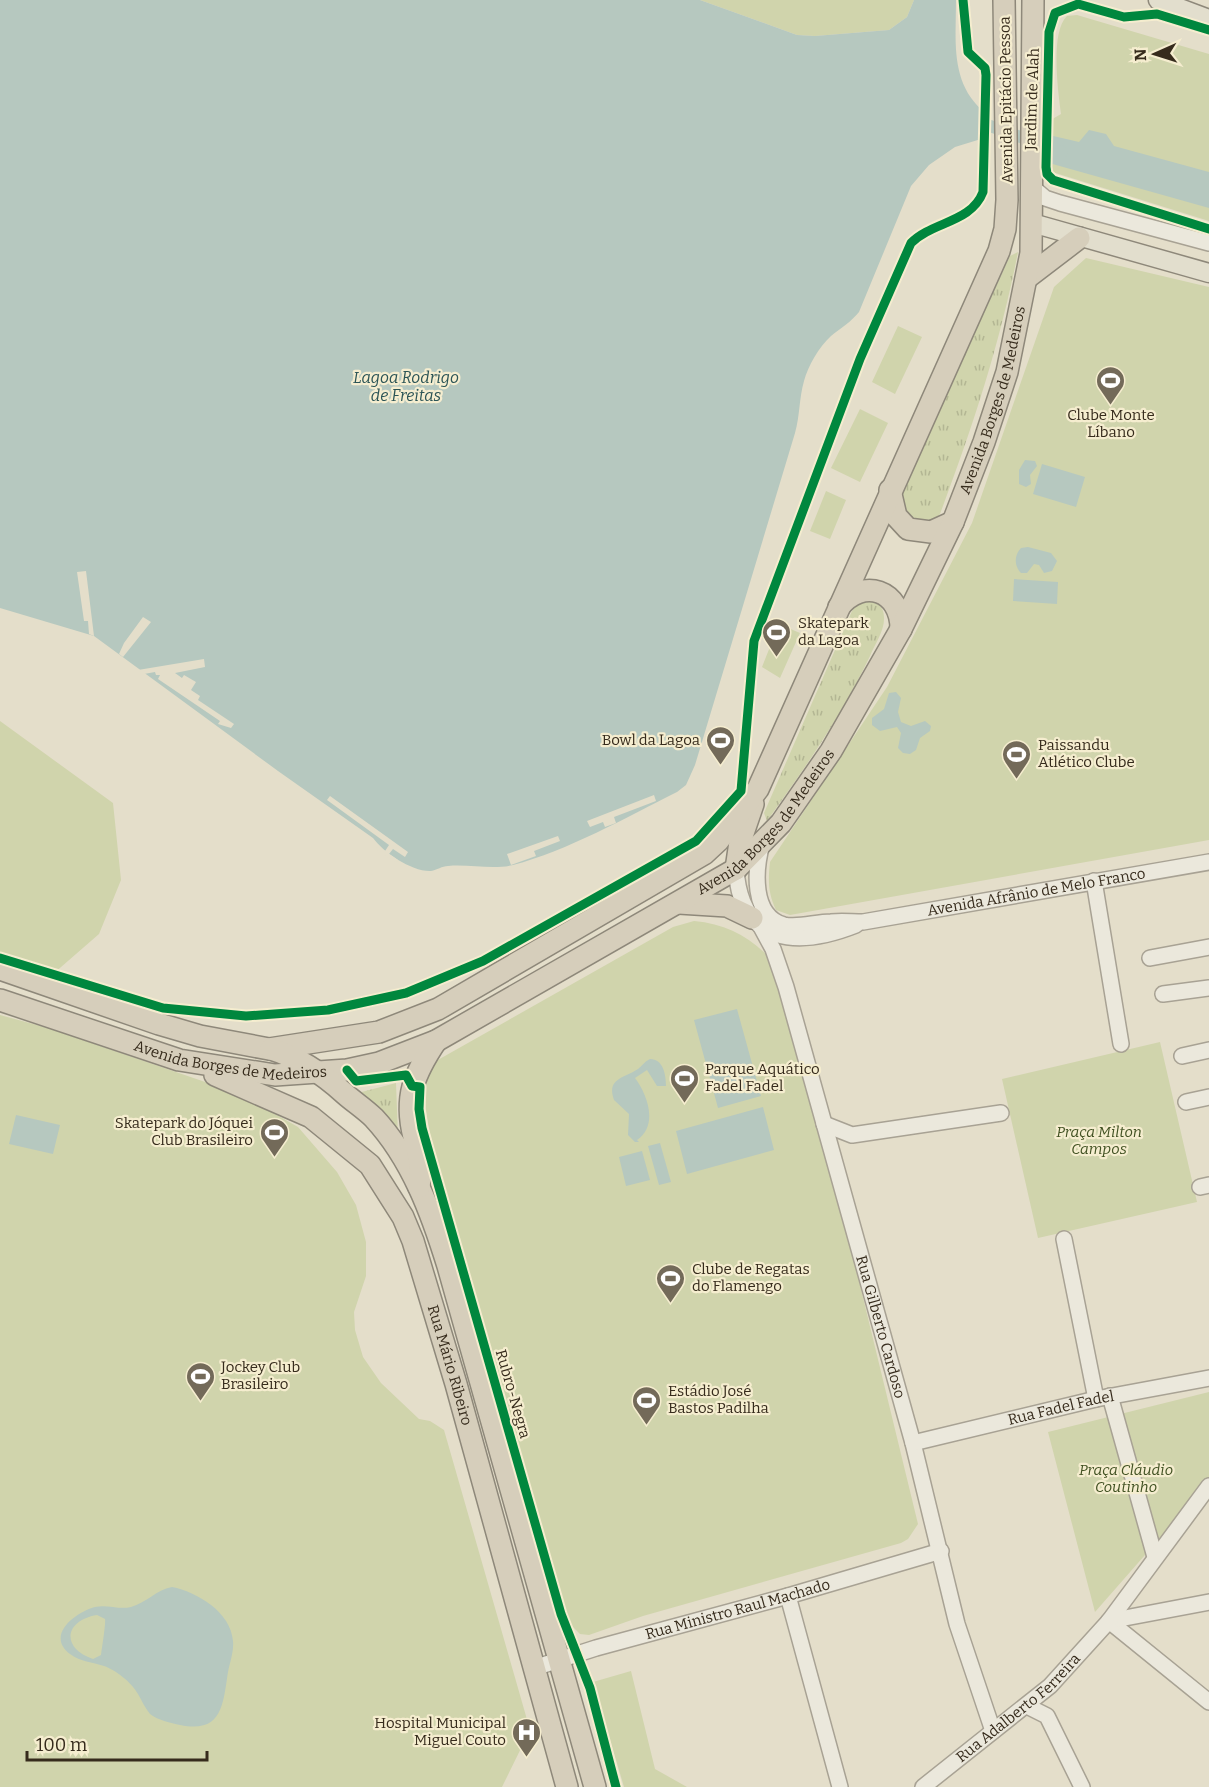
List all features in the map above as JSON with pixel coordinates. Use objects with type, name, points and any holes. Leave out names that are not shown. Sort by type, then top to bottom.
[{"type":"highway","name":"Avenida Epitácio Pessoa","points":[[1004,0],[1007,200]]},
{"type":"highway","name":"Avenida Epitácio Pessoa","points":[[1032,223],[1033,0]]},
{"type":"highway","points":[[1007,200],[1015,212],[1032,223]]},
{"type":"highway","name":"Avenida Borges de Medeiros","points":[[0,969],[159,1024],[200,1036],[269,1049],[379,1032],[438,1009],[704,854],[718,841],[758,789],[890,490],[994,266],[1003,240],[1007,200]]},
{"type":"highway","name":"Avenida Borges de Medeiros","points":[[0,1000],[179,1060],[275,1075],[347,1070],[379,1063],[436,1041],[736,869],[781,823],[831,751],[901,629],[953,522],[1007,372],[1028,277],[1032,223]]},
{"type":"highway","points":[[1028,277],[1079,238]]},
{"type":"highway","points":[[890,490],[896,516],[908,529],[931,532],[953,522]]},
{"type":"highway","points":[[836,611],[856,593],[864,591],[881,593],[888,596],[898,608],[901,629]]},
{"type":"highway","points":[[736,869],[740,842],[758,789]]},
{"type":"highway","points":[[679,903],[719,904],[756,923]]},
{"type":"highway","points":[[419,1187],[420,1156],[411,1120],[412,1086],[414,1075],[436,1041]]},
{"type":"highway","name":"Rua Mário Ribeiro","points":[[269,1049],[291,1057],[318,1072],[373,1118],[392,1141],[419,1187],[448,1266],[595,1787]]},
{"type":"highway","name":"Rua Mário Ribeiro","points":[[179,1060],[311,1117],[370,1165],[391,1195],[413,1241],[456,1384],[567,1787]]},
{"type":"main road","points":[[1158,0],[1209,19]]},
{"type":"main road","points":[[1032,223],[1209,273]]},
{"type":"street","points":[[1031,179],[1045,198],[1209,243]]},
{"type":"street","name":"Avenida Afrânio de Melo Franco","points":[[762,844],[757,866],[757,888],[765,909],[775,921],[795,926],[829,922],[863,922],[1209,862]]},
{"type":"street","points":[[736,869],[740,895],[756,923]]},
{"type":"street","points":[[1094,881],[1121,1044]]},
{"type":"street","name":"Avenida Afrânio de Melo Franco","points":[[756,923],[783,937],[803,939],[831,935],[863,922]]},
{"type":"street","name":"Rua Gilberto Cardoso","points":[[756,923],[778,962],[912,1443],[941,1551],[960,1634],[993,1731]]},
{"type":"street","points":[[1150,958],[1209,947]]},
{"type":"street","points":[[1163,994],[1209,988]]},
{"type":"street","points":[[1182,1056],[1209,1050]]},
{"type":"street","points":[[1186,1102],[1209,1097]]},
{"type":"street","points":[[824,1124],[852,1135],[1001,1113]]},
{"type":"street","points":[[833,1156],[852,1135]]},
{"type":"street","points":[[1064,1239],[1103,1398],[1155,1557]]},
{"type":"street","name":"Rua Fadel Fadel","points":[[912,1443],[1103,1398],[1209,1378]]},
{"type":"street","name":"Rua Adalberto Ferreira","points":[[923,1787],[1027,1706],[1109,1621],[1209,1486]]},
{"type":"street","name":"Rua Ministro Raul Machado","points":[[534,1668],[941,1551]]},
{"type":"street","points":[[788,1596],[840,1787]]},
{"type":"street","points":[[1109,1621],[1209,1602]]},
{"type":"street","points":[[1109,1621],[1209,1702]]},
{"type":"street","points":[[1027,1706],[1047,1716],[1082,1787]]},
{"type":"green space","points":[[700,0],[914,0],[907,17],[889,30],[815,36],[797,35]]},
{"type":"green space","points":[[1077,15],[1209,54],[1209,221],[1049,171],[1049,121],[1061,114],[1056,62],[1058,35],[1067,16]]},
{"type":"green space","points":[[1018,252],[985,384],[940,514],[931,524],[911,526],[898,499],[1010,256]]},
{"type":"green space","points":[[1086,258],[1209,287],[1209,840],[790,915],[776,910],[769,887],[770,862],[887,687],[972,523],[1054,287]]},
{"type":"green space","points":[[898,326],[922,337],[895,394],[872,382]]},
{"type":"green space","points":[[860,409],[888,423],[860,482],[831,468]]},
{"type":"green space","points":[[826,491],[846,500],[830,539],[810,531]]},
{"type":"green space","points":[[866,600],[876,603],[883,610],[884,622],[879,637],[835,720],[767,821],[764,813],[852,611],[859,603]]},
{"type":"green space","name":"Skatepark da Lagoa","points":[[779,624],[800,633],[780,678],[762,667]]},
{"type":"green space","points":[[0,721],[113,803],[121,880],[99,934],[53,974],[0,958]]},
{"type":"green space","name":"Clube de Regatas do Flamengo","points":[[694,921],[717,925],[737,933],[772,960],[849,1240],[918,1524],[908,1539],[901,1543],[643,1616],[589,1635],[580,1634],[567,1621],[430,1134],[425,1105],[426,1088],[436,1061],[673,927]]},
{"type":"green space","name":"Jockey Club Brasileiro","points":[[0,1015],[48,1028],[240,1094],[298,1127],[337,1172],[356,1205],[366,1242],[366,1276],[354,1312],[355,1330],[363,1357],[381,1383],[419,1419],[430,1421],[444,1430],[530,1730],[502,1787],[0,1787]]},
{"type":"green space","name":"Praça Milton Campos","points":[[1160,1042],[1197,1202],[1038,1238],[1002,1079]]},
{"type":"green space","points":[[396,1083],[398,1136],[354,1094]]},
{"type":"green space","name":"Praça Cláudio Coutinho","points":[[1209,1392],[1209,1482],[1095,1612],[1048,1432]]},
{"type":"green space","points":[[631,1671],[655,1769],[687,1787],[624,1787],[593,1682]]},
{"type":"water","name":"Lagoa Rodrigo de Freitas","points":[[0,0],[700,0],[797,35],[815,36],[889,30],[907,17],[914,0],[956,0],[957,59],[964,86],[982,110],[981,139],[955,147],[929,165],[911,186],[859,312],[827,340],[808,369],[802,387],[795,433],[695,765],[686,785],[677,792],[596,833],[534,859],[505,866],[446,866],[431,871],[415,868],[391,855],[373,838],[94,636],[0,608]]},
{"type":"water","points":[[1089,130],[1106,134],[1114,146],[1209,172],[1209,208],[1049,163],[1049,135],[1079,142]]},
{"type":"water","points":[[1025,460],[1035,461],[1037,466],[1030,475],[1031,484],[1026,487],[1019,484],[1019,470]]},
{"type":"water","points":[[1042,464],[1085,477],[1076,507],[1033,494]]},
{"type":"water","points":[[1028,547],[1051,553],[1057,561],[1052,571],[1044,573],[1039,565],[1034,564],[1027,573],[1021,573],[1016,564],[1016,557],[1021,548]]},
{"type":"water","points":[[1014,579],[1058,582],[1057,604],[1013,601]]},
{"type":"water","points":[[896,692],[901,698],[898,712],[901,722],[911,726],[925,721],[931,726],[930,731],[920,738],[916,750],[910,754],[903,753],[898,748],[901,733],[897,727],[880,731],[872,725],[872,718],[884,709],[889,693]]},
{"type":"water","points":[[737,1009],[761,1096],[718,1108],[694,1020]]},
{"type":"water","points":[[650,1059],[661,1064],[666,1086],[657,1086],[647,1070],[635,1078],[647,1101],[649,1118],[644,1134],[637,1140],[639,1142],[635,1142],[628,1135],[629,1114],[614,1100],[613,1087],[618,1080]]},
{"type":"water","points":[[763,1107],[774,1150],[687,1174],[676,1131]]},
{"type":"water","points":[[16,1115],[60,1125],[53,1154],[9,1144]]},
{"type":"water","points":[[660,1143],[671,1182],[659,1185],[648,1146]]},
{"type":"water","points":[[642,1151],[650,1180],[626,1186],[619,1157]]},
{"type":"water","points":[[172,1587],[192,1593],[202,1599],[219,1612],[231,1631],[233,1649],[222,1705],[213,1720],[205,1725],[194,1727],[180,1725],[153,1716],[123,1677],[109,1668],[74,1657],[63,1647],[61,1639],[66,1625],[87,1610],[100,1606],[131,1607]],"holes":[[[97,1615],[105,1619],[101,1655],[93,1659],[82,1654],[71,1642],[73,1628],[86,1618]]]},
{"type":"pier","points":[[86,571],[94,636],[89,634],[88,621],[84,621],[77,572]]},
{"type":"pier","points":[[143,617],[151,622],[123,657],[119,654],[124,643]]},
{"type":"pier","points":[[204,659],[205,667],[175,673],[182,678],[184,675],[196,682],[191,690],[200,696],[198,700],[234,724],[231,728],[218,724],[220,721],[158,679],[160,675],[156,675],[155,672],[144,674],[138,670]]},
{"type":"pier","points":[[654,795],[656,801],[614,817],[616,823],[605,827],[603,822],[590,827],[587,821]]},
{"type":"pier","points":[[330,796],[408,852],[405,857],[393,849],[389,854],[398,860],[396,863],[376,849],[378,846],[385,851],[389,845],[327,800]]},
{"type":"pier","points":[[558,836],[560,841],[534,851],[536,856],[511,865],[507,854]]},
{"type":"waterway","points":[[982,123],[1062,152]]},
{"type":"cycle path","points":[[0,958],[163,1008],[246,1016],[328,1010],[406,993],[483,961],[696,841],[741,791],[754,641],[860,359],[911,243],[930,230],[970,210],[983,192],[986,75],[985,68],[968,52],[963,0]]},
{"type":"cycle path","name":"Jardim de Alah","points":[[1209,30],[1157,14],[1124,17],[1078,4],[1055,13],[1049,32],[1046,167],[1047,174],[1053,180],[1209,229]]},
{"type":"cycle path","name":"Rubro-Negra","points":[[347,1070],[356,1081],[406,1075],[412,1086],[420,1087],[419,1109],[422,1128],[561,1614],[590,1688],[616,1787]]},
{"type":"place","name":"Clube Monte Líbano","points":[[1111,406]]},
{"type":"place","name":"Skatepark da Lagoa","points":[[777,658]]},
{"type":"place","name":"Bowl da Lagoa","points":[[721,766]]},
{"type":"place","name":"Paissandu Atlético Clube","points":[[1017,780]]},
{"type":"place","name":"Parque Aquático Fadel Fadel","points":[[684,1104]]},
{"type":"place","name":"Skatepark do Jóquei Club Brasileiro","points":[[274,1158]]},
{"type":"place","name":"Clube de Regatas do Flamengo","points":[[671,1304]]},
{"type":"place","name":"Jockey Club Brasileiro","points":[[200,1402]]},
{"type":"place","name":"Estádio José Bastos Padilha","points":[[647,1426]]},
{"type":"place","name":"Hospital Municipal Miguel Couto","points":[[527,1758]]}]
